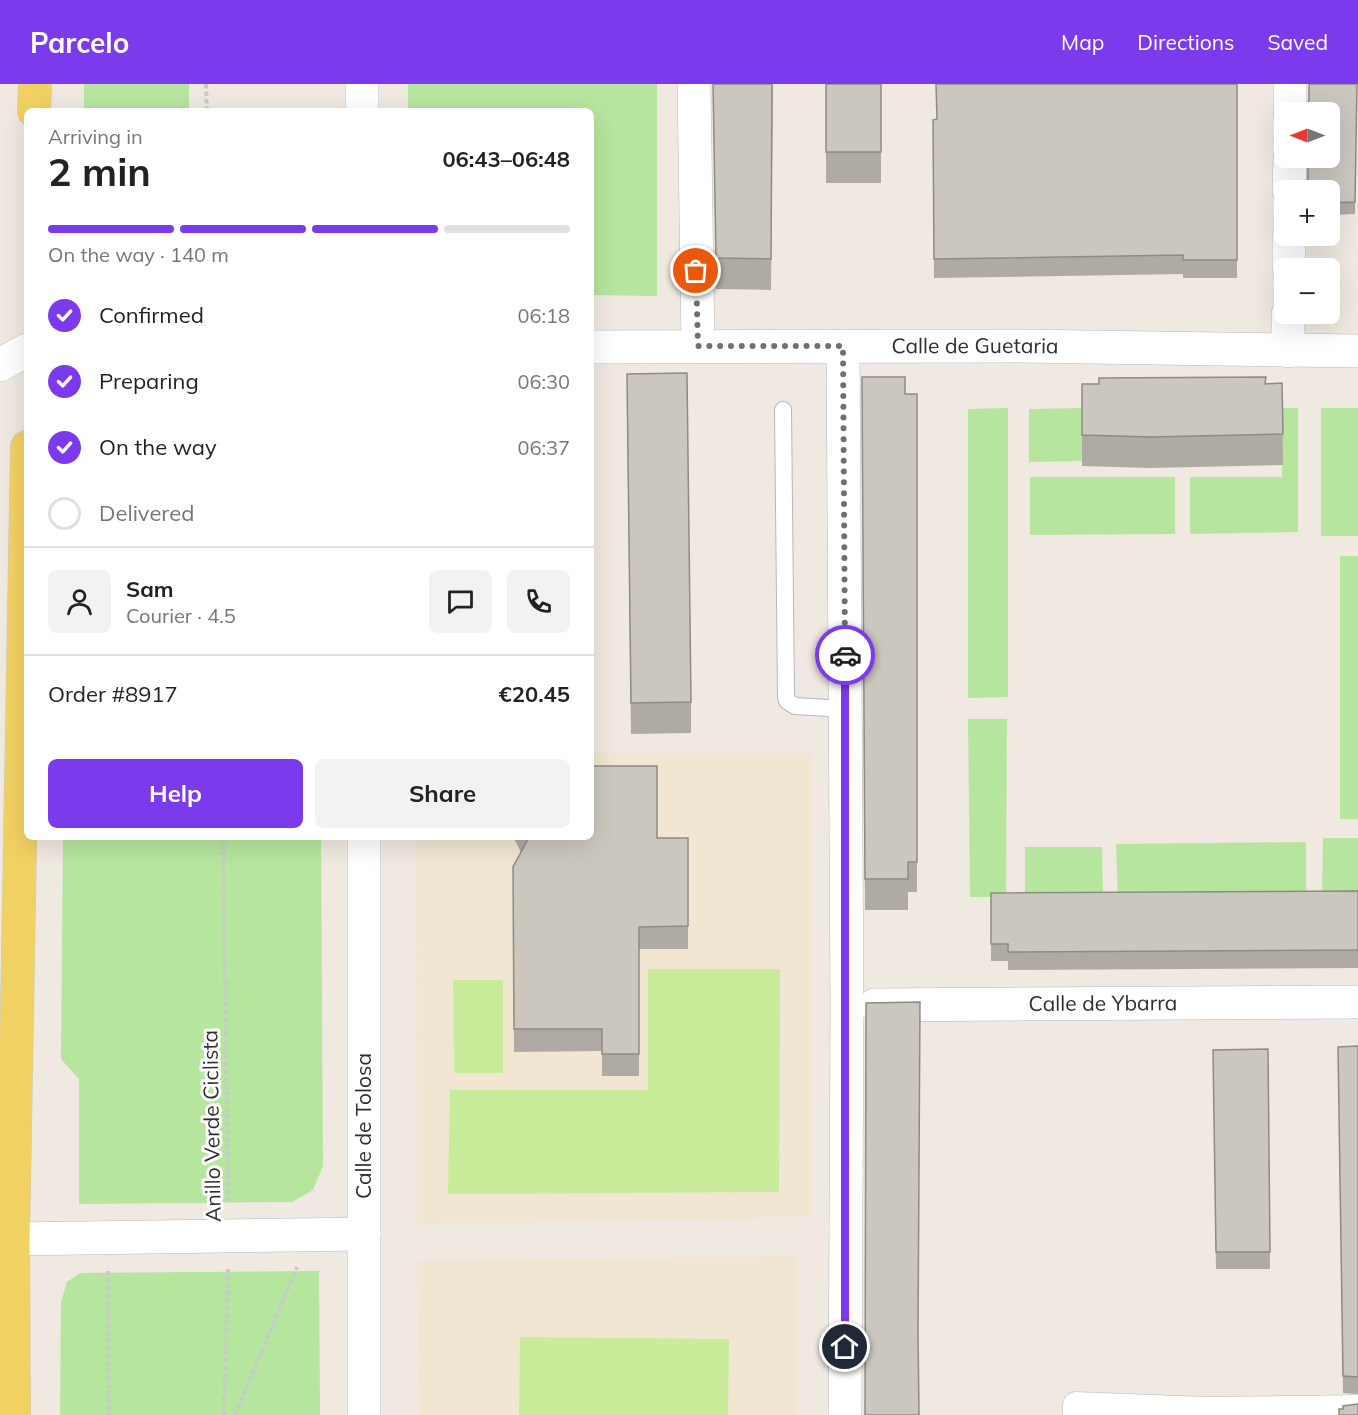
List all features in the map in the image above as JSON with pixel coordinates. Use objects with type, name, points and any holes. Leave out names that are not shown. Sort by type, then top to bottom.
[{"type":"main road","points":[[34,108],[35,84]]},
{"type":"main road","points":[[14,1415],[14,1239],[24,630]]},
{"type":"street","points":[[362,84],[362,108]]},
{"type":"street","points":[[694,84],[698,346]]},
{"type":"street","points":[[1290,84],[1290,102]]},
{"type":"street","points":[[1288,324],[1288,351]]},
{"type":"street","points":[[843,346],[847,1006],[845,1415]]},
{"type":"street","name":"Calle de Guetaria","points":[[594,347],[1022,346],[1358,351]]},
{"type":"street","points":[[0,365],[24,352]]},
{"type":"street","name":"Calle de Tolosa","points":[[364,840],[364,1415]]},
{"type":"street","name":"Calle de Ybarra","points":[[847,1006],[1358,1002]]},
{"type":"street","points":[[14,1239],[300,1237],[364,1234]]},
{"type":"street","points":[[1076,1415],[1076,1405],[1206,1410],[1358,1408]]},
{"type":"lane","points":[[783,410],[787,701],[795,706],[845,709]]},
{"type":"path","points":[[206,84],[207,108]]},
{"type":"path","name":"Anillo Verde Ciclista","points":[[223,840],[229,1237],[224,1415]]},
{"type":"path","points":[[108,1237],[109,1415]]},
{"type":"path","points":[[235,1415],[297,1268],[300,1237]]},
{"type":"shaded area","points":[[594,753],[811,753],[811,1217],[417,1224],[416,840],[594,840]]},
{"type":"shaded area","points":[[798,1256],[798,1415],[419,1415],[417,1262]]},
{"type":"green space","points":[[84,84],[189,84],[189,108],[84,108]]},
{"type":"green space","points":[[408,84],[657,84],[657,296],[594,295],[594,108],[408,108]]},
{"type":"green space","points":[[1008,408],[1008,697],[968,698],[968,409]]},
{"type":"green space","points":[[1082,408],[1082,461],[1029,462],[1029,409]]},
{"type":"green space","points":[[1282,408],[1298,408],[1298,532],[1190,534],[1190,477],[1282,477]]},
{"type":"green space","points":[[1321,408],[1358,408],[1358,536],[1321,536]]},
{"type":"green space","points":[[1030,477],[1175,477],[1175,534],[1030,535]]},
{"type":"green space","points":[[1340,556],[1358,556],[1358,819],[1340,819]]},
{"type":"green space","points":[[968,719],[1007,719],[1006,897],[970,897]]},
{"type":"green space","points":[[1323,838],[1358,838],[1358,896],[1322,896]]},
{"type":"green space","points":[[63,840],[321,840],[323,1166],[313,1190],[292,1202],[79,1204],[79,1079],[61,1059]]},
{"type":"green space","points":[[1306,842],[1306,897],[1118,897],[1116,844]]},
{"type":"green space","points":[[1025,847],[1102,847],[1103,896],[1025,897]]},
{"type":"green space","points":[[648,969],[780,969],[779,1192],[448,1194],[450,1090],[648,1090]]},
{"type":"green space","points":[[453,980],[503,980],[503,1073],[454,1073]]},
{"type":"green space","points":[[319,1271],[320,1415],[60,1415],[61,1302],[67,1282],[80,1273]]},
{"type":"green space","points":[[520,1337],[729,1339],[728,1415],[519,1415]]},
{"type":"building","points":[[713,84],[772,84],[771,259],[716,258]]},
{"type":"building","points":[[826,84],[881,84],[881,152],[826,152]]},
{"type":"building","points":[[936,84],[1237,84],[1237,260],[1183,260],[1183,255],[934,259],[933,120],[937,119]]},
{"type":"building","points":[[1309,84],[1357,84],[1355,202],[1340,203],[1340,180],[1307,180],[1308,168],[1340,168],[1340,102],[1308,102]]},
{"type":"building","points":[[687,373],[691,702],[631,703],[627,374]]},
{"type":"building","points":[[862,377],[905,377],[905,394],[917,394],[917,862],[908,862],[908,879],[865,879]]},
{"type":"building","points":[[1266,377],[1265,384],[1282,383],[1283,434],[1151,437],[1082,435],[1082,384],[1099,384],[1099,378]]},
{"type":"building","points":[[594,766],[657,766],[657,838],[688,838],[688,926],[639,927],[639,1054],[602,1054],[602,1029],[514,1029],[513,867],[527,841],[594,840]]},
{"type":"building","points":[[1358,891],[1358,950],[1008,952],[1008,944],[991,944],[991,893]]},
{"type":"building","points":[[920,1002],[919,1415],[865,1415],[866,1003]]},
{"type":"building","points":[[1358,1046],[1358,1377],[1343,1376],[1338,1047]]},
{"type":"building","points":[[1268,1049],[1270,1252],[1216,1252],[1213,1050]]},
{"type":"building","points":[[1358,1404],[1358,1415],[1339,1415],[1339,1409],[1343,1409],[1343,1406]]},
{"type":"way so far","points":[[696,271],[698,346],[843,346],[845,655]]},
{"type":"route","points":[[845,655],[847,1006],[845,1347]]}]
